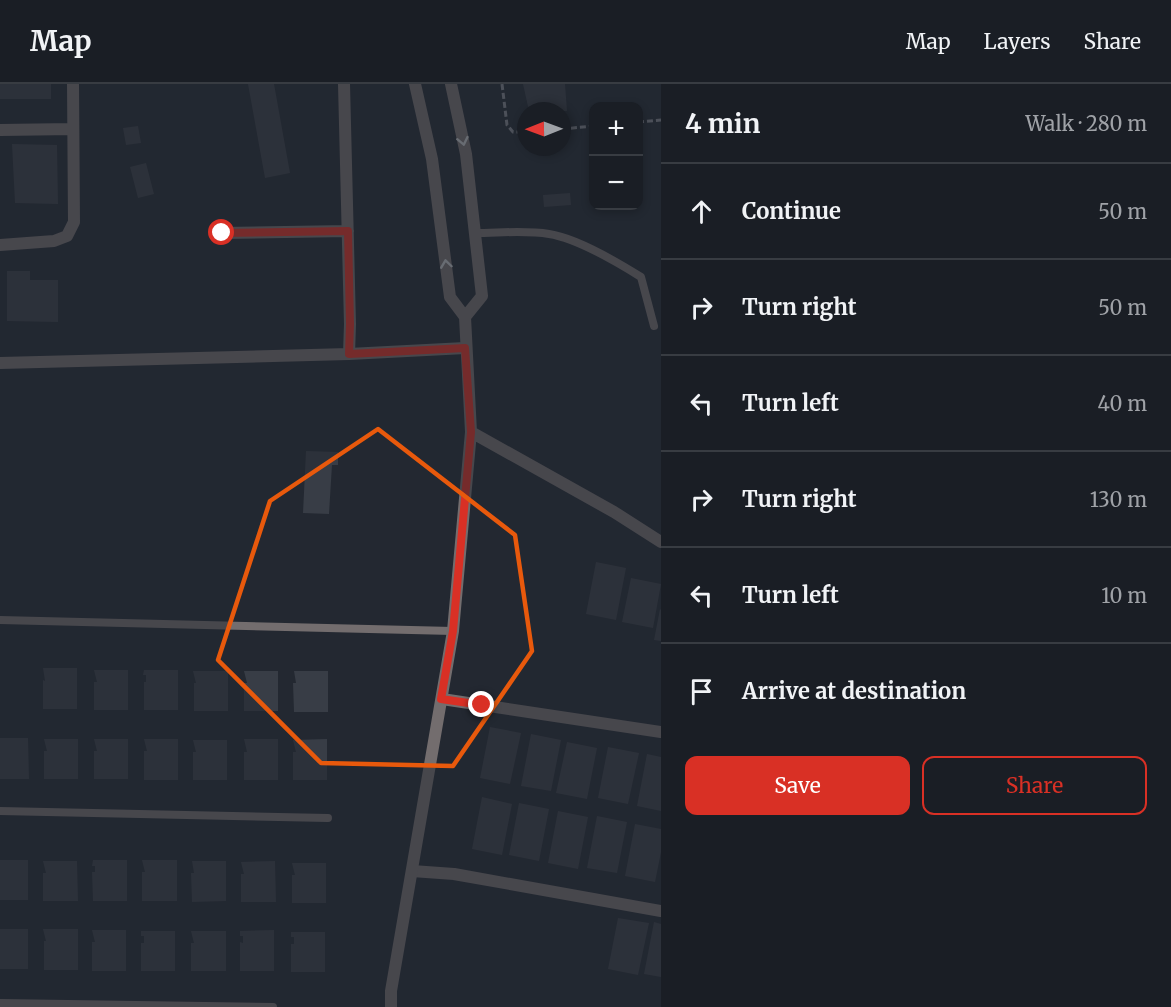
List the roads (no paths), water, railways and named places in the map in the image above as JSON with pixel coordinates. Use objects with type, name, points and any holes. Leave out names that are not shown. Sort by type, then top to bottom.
[{"type":"street","points":[[0,245],[54,242],[67,236],[74,222],[73,84]]},
{"type":"street","points":[[344,84],[349,354]]},
{"type":"street","points":[[391,1007],[391,991],[453,631],[471,432],[465,317],[450,297],[432,159],[415,84]]},
{"type":"street","points":[[453,84],[466,154],[482,296],[465,317]]},
{"type":"street","points":[[0,130],[73,129]]},
{"type":"street","points":[[222,233],[348,231]]},
{"type":"street","points":[[0,363],[349,354],[465,348]]},
{"type":"street","points":[[471,432],[614,512],[661,542]]},
{"type":"street","points":[[441,699],[661,732]]},
{"type":"street","points":[[412,872],[454,874],[661,911]]},
{"type":"lane","points":[[475,233],[550,234],[622,265],[641,277],[654,326]]},
{"type":"lane","points":[[0,620],[453,631]]},
{"type":"lane","points":[[0,811],[328,818]]},
{"type":"lane","points":[[0,1003],[273,1007]]}]
